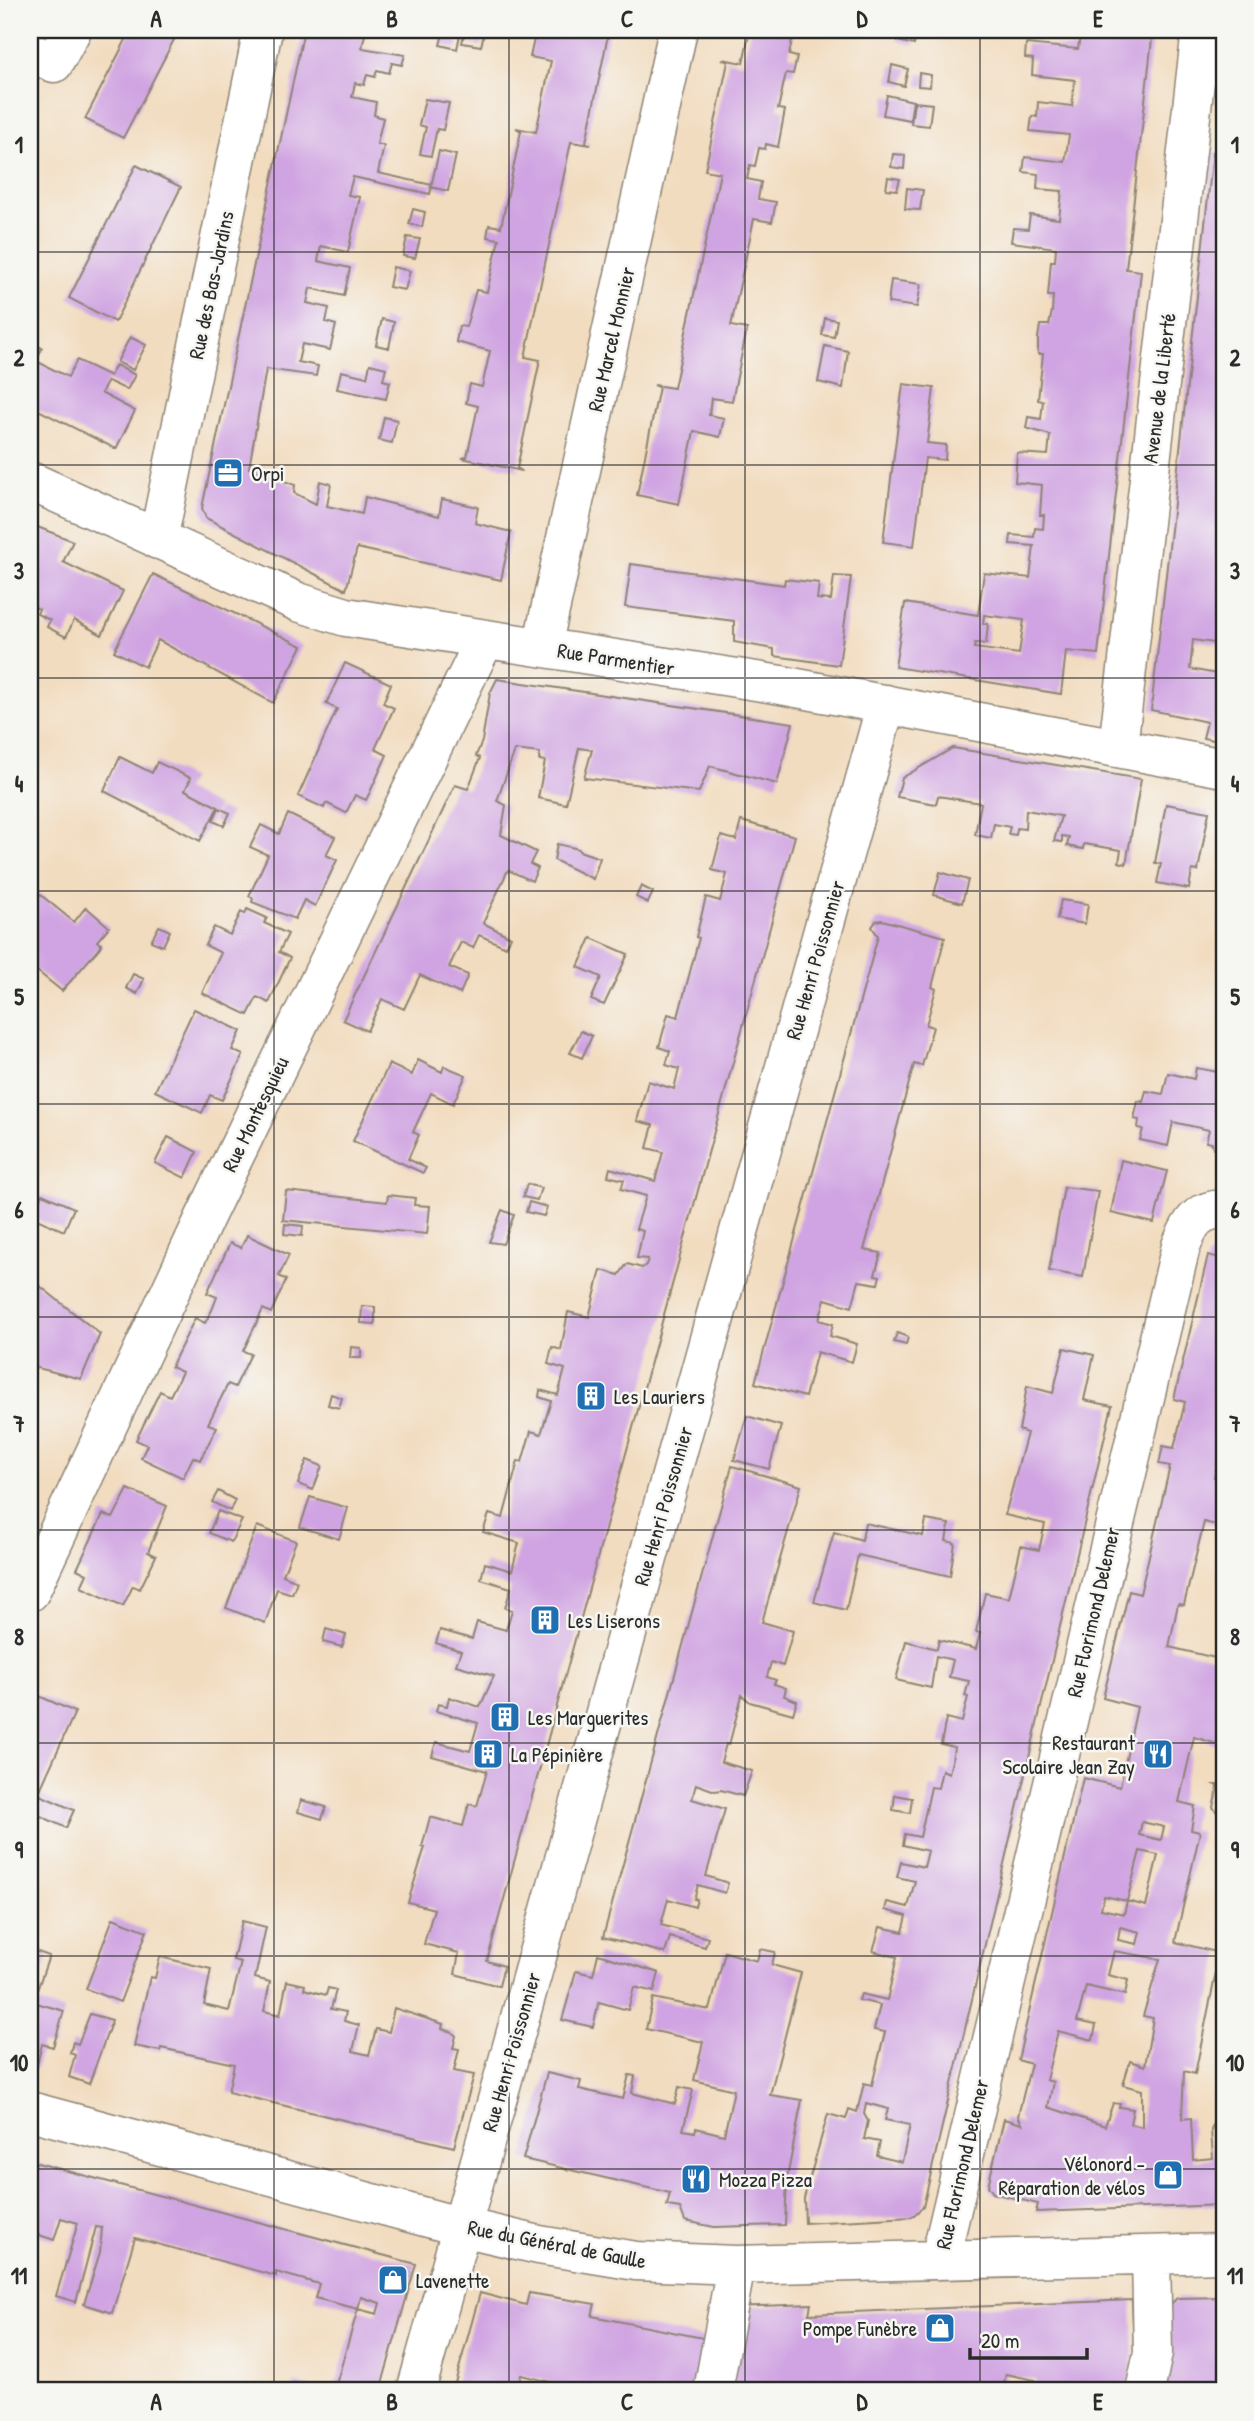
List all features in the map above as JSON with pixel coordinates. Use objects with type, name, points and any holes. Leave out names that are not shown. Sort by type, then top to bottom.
[{"type":"street","points":[[30,52],[54,63],[72,30]]},
{"type":"street","name":"Rue des Bas-Jardins","points":[[158,540],[263,30]]},
{"type":"street","name":"Rue Marcel Monnier","points":[[542,648],[678,30]]},
{"type":"street","name":"Avenue de la Liberté","points":[[1118,747],[1200,30]]},
{"type":"street","name":"Rue Parmentier","points":[[30,481],[322,611],[886,704],[1224,768]]},
{"type":"street","name":"Rue Montesquieu","points":[[30,1592],[205,1217],[485,639]]},
{"type":"street","name":"Rue Henri Poissonnier","points":[[416,2391],[886,704]]},
{"type":"street","name":"Rue Florimond Delemer","points":[[940,2259],[1176,1265],[1189,1226],[1211,1212]]},
{"type":"street","name":"Rue du Général de Gaulle","points":[[30,2111],[462,2227],[608,2258],[666,2264],[736,2265],[1224,2253]]},
{"type":"street","points":[[1145,2391],[1153,2353],[1151,2255]]},
{"type":"street","points":[[713,2391],[736,2265]]},
{"type":"building","points":[[131,30],[179,30],[123,138],[85,119]]},
{"type":"building","points":[[304,30],[366,30],[362,48],[405,55],[402,65],[392,63],[389,73],[377,70],[375,77],[367,75],[364,85],[355,83],[352,97],[376,102],[374,115],[383,118],[377,144],[384,146],[378,173],[432,185],[430,194],[353,177],[348,195],[360,197],[348,252],[321,246],[318,261],[350,268],[344,296],[310,288],[307,303],[329,308],[326,322],[336,325],[330,350],[302,344],[298,362],[318,366],[316,376],[266,369],[249,468],[295,485],[294,493],[316,504],[320,481],[331,484],[327,506],[362,514],[365,497],[439,516],[442,499],[478,507],[475,523],[511,532],[501,580],[357,548],[346,590],[206,518],[202,508]]},
{"type":"building","points":[[444,30],[461,30],[457,49],[440,45]]},
{"type":"building","points":[[465,30],[485,30],[481,46],[462,43]]},
{"type":"building","points":[[536,30],[585,30],[608,35],[586,142],[591,145],[571,142],[525,357],[540,360],[517,468],[522,471],[462,458],[467,457],[478,406],[466,403],[470,384],[482,387],[490,351],[456,342],[459,326],[466,327],[476,290],[487,292],[499,239],[487,237],[489,225],[501,227],[521,131],[516,128],[536,132],[551,61],[530,57]]},
{"type":"building","points":[[750,30],[794,30],[789,55],[797,57],[793,74],[786,73],[778,109],[785,110],[778,147],[766,144],[765,149],[759,148],[755,166],[750,165],[747,179],[761,182],[758,199],[776,202],[772,222],[754,219],[731,326],[747,329],[732,401],[711,398],[709,415],[724,418],[720,437],[694,431],[679,504],[637,495],[659,387],[654,385],[674,388],[720,173],[705,170],[728,62],[722,59],[743,63]]},
{"type":"building","points":[[900,30],[917,30],[914,45],[898,41]]},
{"type":"building","points":[[1081,30],[1153,30],[1126,269],[1141,271],[1098,654],[1066,651],[1061,694],[895,667],[905,603],[978,615],[984,573],[1030,578],[1034,546],[1010,544],[1011,535],[1034,537],[1035,528],[1043,529],[1044,515],[1040,515],[1042,485],[1015,482],[1017,453],[1048,455],[1050,435],[1026,428],[1028,417],[1041,419],[1043,401],[1038,400],[1043,354],[1038,354],[1038,338],[1040,325],[1049,325],[1052,311],[1053,296],[1048,296],[1051,261],[1055,261],[1056,248],[1011,242],[1013,228],[1028,229],[1030,215],[1059,219],[1062,191],[1037,189],[1038,174],[1023,172],[1025,157],[1065,162],[1069,135],[1030,131],[1032,116],[1037,117],[1038,102],[1072,106],[1075,80],[1032,75],[1033,59],[1025,58],[1026,44],[1078,49]],"holes":[[[984,615],[1024,620],[1019,654],[974,648],[975,643],[986,644],[988,624],[983,624]]]},
{"type":"building","points":[[892,65],[908,69],[904,86],[889,82]]},
{"type":"building","points":[[919,73],[931,75],[930,87],[918,86]]},
{"type":"building","points":[[887,95],[913,101],[910,120],[883,115]]},
{"type":"building","points":[[425,99],[449,103],[443,130],[437,129],[431,156],[420,154],[426,127],[419,125]]},
{"type":"building","points":[[914,102],[932,104],[929,126],[911,124]]},
{"type":"building","points":[[439,151],[456,155],[448,191],[431,187]]},
{"type":"building","points":[[1213,152],[1224,153],[1224,742],[1203,738],[1207,722],[1151,710]],"holes":[[[1193,640],[1222,644],[1217,674],[1190,669]]]},
{"type":"building","points":[[893,154],[905,155],[904,169],[891,167]]},
{"type":"building","points":[[136,165],[181,187],[115,322],[69,298]]},
{"type":"building","points":[[888,177],[900,179],[897,190],[886,189]]},
{"type":"building","points":[[907,188],[923,190],[920,210],[905,209]]},
{"type":"building","points":[[413,209],[425,212],[422,227],[409,224]]},
{"type":"building","points":[[407,237],[420,239],[415,258],[403,256]]},
{"type":"building","points":[[393,267],[410,271],[405,290],[389,287]]},
{"type":"building","points":[[891,280],[921,284],[917,307],[888,303]]},
{"type":"building","points":[[825,318],[837,320],[834,337],[822,335]]},
{"type":"building","points":[[382,319],[394,322],[389,348],[376,345]]},
{"type":"building","points":[[130,337],[146,345],[133,370],[117,362]]},
{"type":"building","points":[[30,342],[42,348],[36,361],[68,377],[77,360],[110,376],[116,365],[135,375],[127,390],[108,381],[101,393],[135,411],[116,449],[30,406]]},
{"type":"building","points":[[825,346],[848,351],[843,388],[818,382]]},
{"type":"building","points":[[370,364],[386,368],[383,380],[390,382],[386,399],[337,389],[341,371],[367,377]]},
{"type":"building","points":[[903,384],[934,388],[927,443],[946,445],[945,460],[925,458],[914,546],[883,542]]},
{"type":"building","points":[[384,417],[397,420],[392,443],[379,440]]},
{"type":"building","points":[[30,524],[73,541],[63,562],[123,591],[102,635],[74,620],[66,637],[47,627],[50,620],[37,614],[39,609],[30,605]]},
{"type":"building","points":[[631,564],[784,585],[785,579],[819,583],[817,599],[831,600],[834,576],[851,577],[839,665],[774,656],[774,649],[734,642],[734,621],[625,607]]},
{"type":"building","points":[[153,574],[302,646],[273,703],[158,640],[145,667],[114,651]]},
{"type":"building","points":[[345,663],[391,684],[383,703],[394,708],[375,749],[387,755],[366,800],[355,795],[346,813],[326,803],[324,808],[298,796],[337,709],[326,704]]},
{"type":"building","points":[[497,679],[793,723],[777,784],[710,766],[699,792],[584,778],[592,750],[579,748],[566,804],[538,798],[545,761],[539,760],[540,753],[515,750],[497,801],[506,805],[501,835],[536,852],[530,864],[538,868],[532,881],[508,870],[483,923],[511,937],[506,947],[479,935],[473,948],[461,942],[449,967],[468,975],[460,994],[420,975],[404,1009],[382,999],[367,1031],[343,1020],[455,785],[468,789],[480,758],[476,756],[482,741],[490,693]]},
{"type":"building","points":[[953,748],[1141,779],[1126,864],[1119,862],[1121,850],[1084,844],[1083,849],[1067,846],[1069,837],[1062,836],[1062,842],[1054,841],[1061,816],[1026,810],[1025,829],[1017,828],[1016,835],[1008,834],[1010,827],[994,824],[991,838],[975,835],[981,803],[938,796],[936,804],[897,797],[902,778]]},
{"type":"building","points":[[120,757],[152,773],[157,762],[191,778],[185,790],[218,807],[200,841],[104,791]]},
{"type":"building","points":[[1166,804],[1209,812],[1198,871],[1192,870],[1189,889],[1157,883],[1161,864],[1155,863]]},
{"type":"building","points":[[219,808],[230,813],[224,826],[213,821]]},
{"type":"building","points":[[288,814],[335,837],[326,855],[337,860],[315,906],[304,900],[295,919],[252,902],[253,898],[249,896],[268,855],[250,847],[261,825],[279,834]]},
{"type":"building","points":[[741,821],[795,836],[487,1961],[504,1966],[499,1986],[455,1974],[459,1953],[424,1944],[434,1909],[408,1902],[425,1847],[422,1847],[430,1817],[463,1826],[469,1804],[477,1806],[487,1771],[432,1756],[436,1742],[470,1751],[478,1723],[436,1711],[438,1704],[447,1706],[449,1697],[480,1707],[494,1676],[456,1665],[461,1651],[436,1643],[440,1630],[472,1639],[477,1622],[506,1630],[512,1610],[505,1608],[511,1588],[481,1579],[485,1563],[512,1571],[519,1543],[483,1532],[489,1514],[503,1518],[518,1461],[522,1462],[531,1431],[541,1434],[551,1401],[539,1397],[540,1390],[558,1395],[565,1369],[548,1364],[552,1347],[561,1350],[568,1312],[589,1317],[601,1270],[619,1275],[627,1264],[642,1268],[646,1265],[648,1259],[637,1258],[643,1231],[636,1229],[646,1196],[621,1189],[624,1180],[608,1176],[610,1168],[655,1181],[663,1152],[647,1148],[653,1125],[637,1121],[648,1081],[674,1089],[679,1069],[666,1065],[670,1051],[659,1047],[668,1014],[678,1017],[699,938],[696,937],[706,897],[720,901],[727,874],[712,870],[721,836],[736,840]]},
{"type":"building","points":[[557,844],[600,858],[593,879],[554,860]]},
{"type":"building","points":[[940,872],[968,880],[962,903],[934,895]]},
{"type":"building","points":[[641,886],[653,892],[648,903],[636,897]]},
{"type":"building","points":[[36,891],[74,922],[86,907],[109,927],[97,941],[102,945],[62,991],[32,967],[30,969],[30,899]]},
{"type":"building","points":[[1061,900],[1088,904],[1085,924],[1057,919]]},
{"type":"building","points":[[247,909],[267,918],[264,923],[288,934],[279,952],[290,958],[269,1003],[257,997],[248,1015],[202,993],[221,953],[205,945],[214,927],[230,935],[241,912],[245,914]]},
{"type":"building","points":[[882,920],[945,937],[932,987],[936,989],[926,1025],[933,1027],[922,1066],[914,1064],[864,1250],[881,1253],[875,1275],[880,1276],[878,1284],[859,1281],[852,1307],[825,1299],[819,1320],[833,1324],[830,1336],[857,1344],[852,1362],[817,1352],[805,1397],[755,1383],[878,936],[872,927],[876,921]]},
{"type":"building","points":[[159,926],[170,931],[163,946],[151,941]]},
{"type":"building","points":[[591,938],[628,954],[604,1005],[591,1000],[601,977],[578,967]]},
{"type":"building","points":[[133,974],[144,979],[137,994],[126,988]]},
{"type":"building","points":[[194,1009],[241,1031],[232,1050],[243,1055],[222,1100],[210,1095],[202,1113],[155,1091]]},
{"type":"building","points":[[581,1031],[592,1036],[582,1058],[570,1053]]},
{"type":"building","points":[[418,1060],[442,1072],[444,1066],[466,1075],[453,1104],[431,1093],[413,1132],[419,1135],[408,1159],[426,1168],[423,1173],[353,1141],[389,1064],[412,1075]]},
{"type":"building","points":[[1196,1068],[1224,1073],[1224,1147],[1221,1150],[1213,1148],[1212,1143],[1206,1142],[1209,1130],[1173,1122],[1168,1146],[1140,1140],[1143,1129],[1138,1128],[1139,1120],[1134,1119],[1138,1101],[1143,1102],[1146,1091],[1163,1094],[1168,1073],[1194,1079]]},
{"type":"building","points":[[168,1137],[197,1152],[185,1178],[155,1163]]},
{"type":"building","points":[[1121,1160],[1167,1171],[1154,1223],[1111,1213]]},
{"type":"building","points":[[527,1184],[541,1188],[537,1200],[523,1197]]},
{"type":"building","points":[[1064,1187],[1098,1191],[1083,1277],[1049,1271]]},
{"type":"building","points":[[286,1191],[387,1202],[388,1195],[415,1198],[414,1205],[430,1206],[427,1234],[283,1220]]},
{"type":"building","points":[[42,1194],[74,1208],[64,1231],[32,1217]]},
{"type":"building","points":[[529,1202],[547,1207],[544,1216],[526,1212]]},
{"type":"building","points":[[502,1210],[514,1215],[503,1244],[489,1242]]},
{"type":"building","points":[[285,1224],[303,1226],[302,1236],[284,1234]]},
{"type":"building","points":[[247,1235],[289,1255],[279,1276],[286,1280],[271,1313],[263,1309],[243,1351],[251,1354],[235,1387],[228,1384],[208,1424],[217,1427],[200,1460],[193,1457],[183,1478],[141,1458],[147,1445],[136,1440],[160,1391],[170,1396],[182,1372],[171,1367],[195,1318],[205,1323],[212,1310],[217,1297],[207,1293],[230,1243],[241,1248]]},
{"type":"building","points":[[1208,1255],[1224,1259],[1224,1435],[1214,1477],[1224,1479],[1224,1527],[1204,1522],[1184,1605],[1178,1604],[1169,1647],[1224,1660],[1224,1746],[1194,1737],[1179,1802],[1195,1806],[1191,1830],[1200,1832],[1175,1942],[1220,1953],[1195,2074],[1184,2071],[1182,2119],[1191,2118],[1193,2160],[1213,2158],[1211,2130],[1224,2091],[1224,2205],[1036,2212],[1038,2204],[993,2193],[988,2186],[1004,2119],[1022,2124],[1018,2116],[1031,2064],[1018,2060],[1083,1778],[1120,1787],[1137,1707],[1103,1698],[1129,1591],[1140,1594],[1170,1466],[1159,1464],[1163,1446],[1174,1448],[1185,1402],[1174,1399]],"holes":[[[1142,1822],[1164,1827],[1161,1840],[1139,1835]],[[1140,1851],[1158,1855],[1146,1906],[1127,1901]],[[1104,1896],[1127,1901],[1124,1914],[1101,1909]],[[1120,1927],[1140,1932],[1137,1944],[1118,1940]],[[1114,1951],[1160,1959],[1143,2016],[1153,2018],[1145,2066],[1130,2061],[1123,2085],[1142,2090],[1142,2127],[1130,2124],[1133,2109],[1119,2107],[1120,2104],[1113,2103],[1105,2126],[1048,2107],[1053,2082],[1046,2080],[1058,2031],[1093,2040],[1096,2025],[1077,2021],[1086,1986],[1125,1995],[1128,1980],[1108,1975]]]},
{"type":"building","points":[[30,1278],[100,1334],[81,1379],[30,1366]]},
{"type":"building","points":[[362,1306],[375,1307],[375,1324],[361,1323]]},
{"type":"building","points":[[897,1333],[908,1337],[906,1345],[894,1342]]},
{"type":"building","points":[[351,1347],[361,1348],[361,1358],[350,1358]]},
{"type":"building","points":[[1064,1348],[1094,1355],[1084,1400],[1112,1406],[923,2207],[912,2217],[805,2223],[804,2198],[828,2114],[846,2119],[849,2109],[857,2112],[864,2083],[872,2085],[885,2032],[874,2030],[880,2005],[859,2000],[861,1994],[887,2000],[897,1957],[873,1951],[880,1927],[903,1932],[907,1916],[885,1910],[887,1902],[908,1907],[915,1881],[897,1877],[901,1862],[924,1867],[928,1851],[903,1845],[905,1834],[920,1837],[931,1787],[938,1788],[942,1770],[949,1773],[952,1761],[954,1747],[941,1744],[946,1718],[962,1722],[968,1697],[965,1696],[969,1681],[949,1677],[953,1660],[936,1656],[931,1688],[896,1680],[906,1641],[937,1649],[939,1640],[976,1649],[980,1633],[976,1632],[985,1593],[1009,1598],[1021,1546],[1039,1550],[1045,1524],[1005,1515],[1027,1433],[1019,1430],[1027,1386],[1053,1393]],"holes":[[[866,2103],[888,2109],[885,2120],[910,2125],[902,2162],[877,2156],[880,2142],[864,2139],[868,2121],[864,2114]]]},
{"type":"building","points":[[331,1394],[342,1398],[339,1408],[328,1405]]},
{"type":"building","points":[[747,1416],[781,1426],[769,1469],[734,1460]]},
{"type":"building","points":[[307,1460],[322,1466],[313,1490],[298,1484]]},
{"type":"building","points":[[732,1466],[801,1486],[762,1622],[793,1631],[783,1666],[771,1662],[767,1677],[776,1680],[774,1684],[786,1688],[784,1696],[797,1701],[793,1714],[750,1702],[742,1695],[729,1745],[726,1744],[721,1762],[752,1771],[743,1796],[696,1784],[692,1799],[725,1809],[706,1876],[728,1883],[725,1893],[698,1885],[695,1907],[668,1899],[661,1925],[708,1938],[705,1947],[670,1937],[665,1953],[603,1937]]},
{"type":"building","points":[[128,1489],[167,1506],[148,1552],[156,1556],[140,1589],[133,1586],[123,1606],[81,1587],[87,1574],[77,1569],[103,1514],[113,1518]]},
{"type":"building","points":[[218,1491],[235,1500],[230,1511],[212,1502]]},
{"type":"building","points":[[310,1497],[348,1508],[339,1539],[300,1527]]},
{"type":"building","points":[[218,1511],[242,1520],[231,1542],[209,1533]]},
{"type":"building","points":[[926,1520],[949,1524],[946,1541],[955,1543],[950,1576],[858,1555],[846,1610],[814,1602],[834,1532],[862,1540],[865,1523],[923,1536]]},
{"type":"building","points":[[257,1526],[296,1541],[283,1575],[297,1581],[292,1594],[277,1589],[265,1623],[226,1608]]},
{"type":"building","points":[[326,1629],[346,1635],[342,1647],[323,1642]]},
{"type":"building","points":[[30,1692],[75,1712],[39,1792],[30,1788]]},
{"type":"building","points":[[1223,1764],[1224,1821],[1213,1807],[1218,1787],[1215,1785],[1219,1785]]},
{"type":"building","points":[[40,1795],[74,1810],[66,1828],[32,1812]]},
{"type":"building","points":[[895,1795],[912,1798],[910,1813],[893,1810]]},
{"type":"building","points":[[301,1800],[326,1807],[322,1819],[298,1812]]},
{"type":"building","points":[[113,1918],[147,1931],[120,2002],[86,1989]]},
{"type":"building","points":[[242,1921],[266,1927],[255,1978],[270,1982],[264,2011],[280,2015],[287,1981],[305,1985],[304,1989],[326,1995],[328,1988],[336,1990],[331,2009],[346,2012],[344,2021],[359,2025],[353,2051],[369,2055],[376,2029],[389,2032],[394,2008],[443,2024],[442,2029],[456,2036],[453,2048],[459,2049],[454,2071],[474,2075],[454,2147],[228,2092],[234,2064],[161,2048],[160,2051],[134,2046],[150,1977],[155,1978],[160,1957],[211,1969],[204,2005],[229,2011],[241,1962],[233,1960]]},
{"type":"building","points":[[30,1949],[49,1956],[33,2002],[64,2011],[53,2047],[42,2044],[36,2069],[30,2068]]},
{"type":"building","points":[[760,1949],[775,1952],[772,1965],[801,1973],[770,2095],[802,2100],[787,2178],[785,2225],[714,2227],[685,2221],[680,2208],[667,2206],[670,2193],[523,2159],[547,2073],[581,2081],[579,2089],[623,2099],[629,2075],[635,2076],[632,2093],[675,2104],[679,2087],[693,2090],[683,2130],[695,2132],[696,2128],[724,2135],[734,2090],[694,2080],[703,2042],[646,2029],[653,1998],[710,2010],[725,1952],[757,1961]]},
{"type":"building","points":[[598,1954],[659,1973],[654,1992],[634,1987],[628,2010],[599,2002],[593,2027],[562,2020],[576,1971],[593,1975]]},
{"type":"building","points":[[90,2014],[112,2020],[89,2084],[69,2077],[75,2055],[70,2053],[73,2042],[78,2044]]},
{"type":"building","points":[[30,2161],[416,2264],[380,2391],[334,2391],[358,2309],[315,2298],[319,2284],[276,2272],[276,2276],[135,2238],[112,2313],[84,2304],[100,2252],[102,2228],[96,2227],[76,2302],[56,2296],[78,2223],[61,2218],[54,2240],[30,2232]],"holes":[[[361,2297],[380,2303],[377,2314],[358,2309]]]},
{"type":"building","points":[[480,2293],[526,2305],[529,2293],[595,2304],[592,2316],[718,2341],[708,2391],[552,2391],[554,2383],[521,2375],[517,2391],[487,2391],[455,2383]]},
{"type":"building","points":[[1224,2297],[1221,2391],[1164,2391],[1169,2306],[1177,2298]]},
{"type":"building","points":[[1132,2300],[1134,2353],[1127,2391],[1032,2391],[1035,2380],[1006,2374],[1002,2391],[718,2391],[731,2307],[811,2304],[809,2314]]},
{"type":"building","points":[[294,2383],[321,2391],[291,2391]]},
{"type":"place","name":"Orpi","points":[[228,473]]},
{"type":"place","name":"Les Lauriers","points":[[591,1396]]},
{"type":"place","name":"Les Liserons","points":[[545,1620]]},
{"type":"place","name":"Les Marguerites","points":[[505,1717]]},
{"type":"place","name":"La Pépinière","points":[[488,1754]]},
{"type":"place","name":"Restaurant Scolaire Jean Zay","points":[[1158,1754]]},
{"type":"place","name":"Vélonord - Réparation de vélos","points":[[1168,2175]]},
{"type":"place","name":"Mozza Pizza","points":[[696,2179]]},
{"type":"place","name":"Lavenette","points":[[393,2280]]},
{"type":"place","name":"Pompe Funèbre","points":[[940,2328]]}]
